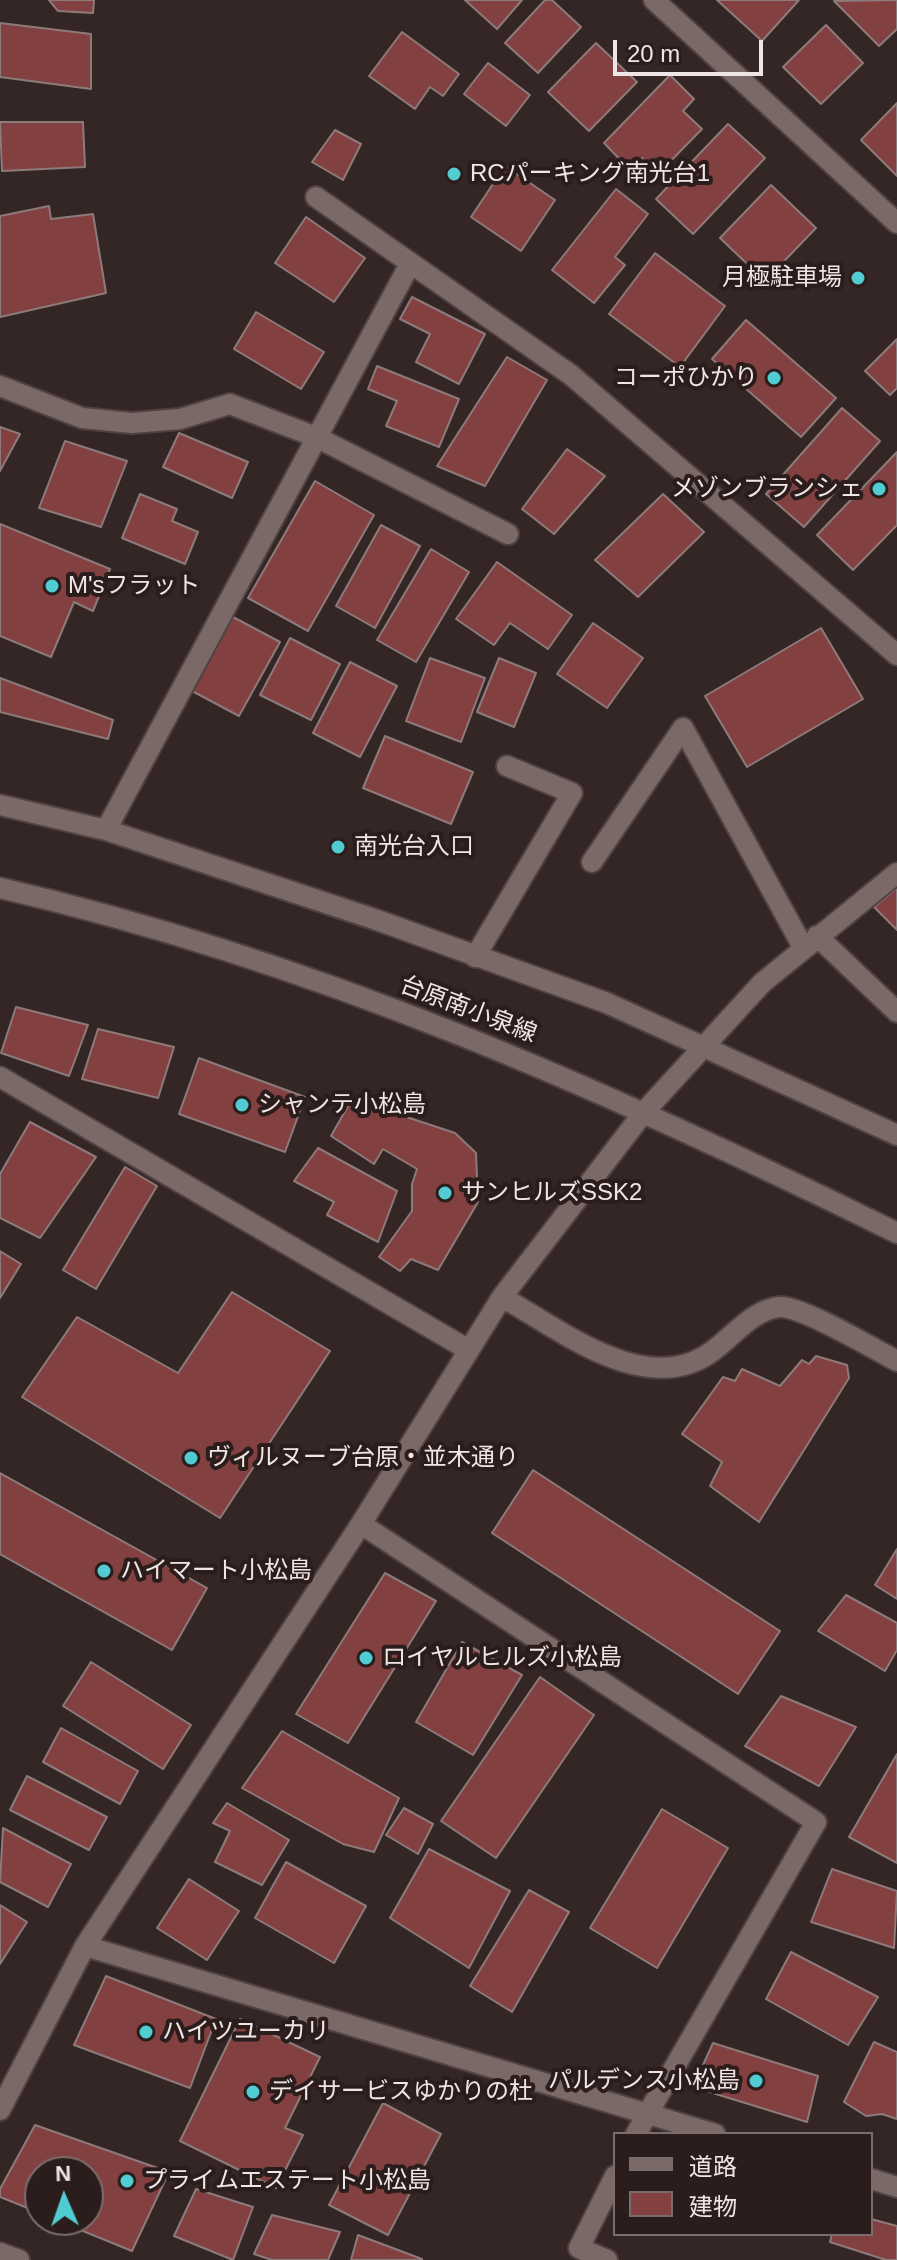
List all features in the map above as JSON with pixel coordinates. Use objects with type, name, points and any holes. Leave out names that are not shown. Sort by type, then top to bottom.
[{"type":"street","points":[[654,0],[897,223]]},
{"type":"street","points":[[316,197],[571,375],[897,655]]},
{"type":"street","points":[[106,830],[410,264]]},
{"type":"street","points":[[0,386],[82,418],[132,423],[180,419],[230,404],[316,437],[508,534]]},
{"type":"street","points":[[592,862],[683,728],[810,942],[897,1012]]},
{"type":"street","points":[[475,957],[572,793],[507,766]]},
{"type":"street","points":[[0,805],[106,830],[377,920],[607,1003],[897,1135]]},
{"type":"street","points":[[3,2098],[85,1946],[361,1524],[502,1297],[644,1112],[762,983],[897,873]]},
{"type":"street","name":"台原南小泉線","points":[[0,888],[78,906],[318,980],[556,1072],[897,1233]]},
{"type":"street","points":[[0,1077],[467,1349]]},
{"type":"street","points":[[502,1297],[612,1358],[644,1367],[679,1367],[710,1353],[756,1315],[778,1307],[799,1311],[897,1361]]},
{"type":"street","points":[[361,1524],[816,1822],[637,2132]]},
{"type":"street","points":[[85,1946],[708,2132]]},
{"type":"street","points":[[607,2260],[579,2248],[613,2180]]},
{"type":"street","points":[[873,2180],[897,2187]]},
{"type":"street","points":[[0,2253],[19,2260]]},
{"type":"building","points":[[49,0],[94,0],[93,13],[58,11]]},
{"type":"building","points":[[465,0],[522,0],[497,29]]},
{"type":"building","points":[[545,0],[552,0],[581,27],[538,73],[505,43]]},
{"type":"building","points":[[717,0],[799,0],[762,41]]},
{"type":"building","points":[[897,0],[897,29],[879,46],[834,1]]},
{"type":"building","points":[[0,23],[91,34],[91,89],[0,77]]},
{"type":"building","points":[[826,25],[863,63],[821,104],[783,67]]},
{"type":"building","points":[[402,32],[459,74],[443,96],[430,87],[415,109],[369,76]]},
{"type":"building","points":[[596,43],[637,82],[589,131],[548,92]]},
{"type":"building","points":[[488,63],[530,95],[506,126],[464,94]]},
{"type":"building","points":[[670,75],[694,99],[683,111],[702,129],[658,174],[642,158],[631,171],[604,143]]},
{"type":"building","points":[[897,103],[897,176],[861,140]]},
{"type":"building","points":[[0,122],[83,122],[85,167],[2,171]]},
{"type":"building","points":[[728,124],[765,158],[693,234],[656,199]]},
{"type":"building","points":[[335,130],[361,144],[343,180],[312,162]]},
{"type":"building","points":[[505,166],[555,200],[521,251],[471,217]]},
{"type":"building","points":[[771,185],[816,228],[765,281],[720,238]]},
{"type":"building","points":[[616,189],[648,214],[615,257],[625,265],[594,303],[552,270]]},
{"type":"building","points":[[49,206],[51,219],[93,214],[106,293],[0,317],[0,216]]},
{"type":"building","points":[[306,217],[365,258],[334,302],[275,263]]},
{"type":"building","points":[[655,253],[725,306],[680,367],[609,314]]},
{"type":"building","points":[[412,297],[485,334],[459,384],[416,362],[430,334],[400,319]]},
{"type":"building","points":[[256,312],[324,352],[301,389],[234,349]]},
{"type":"building","name":"コーポひかり","points":[[746,320],[836,398],[801,437],[712,359]]},
{"type":"building","points":[[897,339],[897,388],[890,395],[865,371]]},
{"type":"building","points":[[507,357],[547,380],[485,486],[437,466]]},
{"type":"building","points":[[377,366],[459,399],[439,447],[386,426],[397,401],[368,389]]},
{"type":"building","points":[[842,408],[880,441],[804,527],[766,494]]},
{"type":"building","points":[[0,427],[20,434],[0,471]]},
{"type":"building","points":[[179,433],[248,462],[232,498],[163,467]]},
{"type":"building","points":[[65,441],[127,461],[101,527],[39,508]]},
{"type":"building","points":[[567,449],[605,476],[554,534],[522,509]]},
{"type":"building","name":"メゾンブランシェ","points":[[897,452],[897,525],[853,570],[817,535]]},
{"type":"building","points":[[315,481],[374,515],[308,631],[248,598]]},
{"type":"building","points":[[140,494],[177,509],[172,521],[198,532],[185,564],[122,538]]},
{"type":"building","points":[[663,494],[704,532],[638,597],[595,560]]},
{"type":"building","name":"M'sフラット","points":[[0,524],[110,569],[93,611],[74,602],[51,657],[0,636]]},
{"type":"building","points":[[381,525],[420,546],[375,628],[336,606]]},
{"type":"building","points":[[431,549],[469,572],[416,662],[377,640]]},
{"type":"building","points":[[497,562],[572,615],[548,649],[510,623],[494,645],[456,619]]},
{"type":"building","points":[[233,617],[280,642],[239,716],[192,691]]},
{"type":"building","points":[[593,623],[643,658],[607,708],[557,674]]},
{"type":"building","points":[[821,628],[863,699],[747,767],[705,696]]},
{"type":"building","points":[[290,638],[340,664],[311,720],[260,695]]},
{"type":"building","points":[[430,658],[485,678],[461,742],[406,721]]},
{"type":"building","points":[[499,658],[536,673],[514,727],[477,712]]},
{"type":"building","points":[[350,662],[397,686],[360,757],[313,733]]},
{"type":"building","points":[[0,678],[113,720],[108,739],[0,712]]},
{"type":"building","points":[[385,736],[473,772],[451,824],[363,788]]},
{"type":"building","points":[[897,888],[897,930],[874,907]]},
{"type":"building","points":[[16,1007],[88,1025],[69,1076],[1,1053]]},
{"type":"building","points":[[98,1029],[174,1047],[158,1098],[82,1079]]},
{"type":"building","name":"シャンテ小松島","points":[[199,1058],[305,1097],[285,1152],[179,1114]]},
{"type":"building","name":"サンヒルズSSK2","points":[[352,1099],[455,1133],[476,1153],[478,1202],[438,1270],[411,1259],[400,1271],[379,1257],[412,1211],[412,1184],[417,1169],[383,1149],[374,1164],[331,1136]]},
{"type":"building","points":[[30,1122],[96,1157],[40,1238],[0,1218],[0,1174]]},
{"type":"building","points":[[318,1148],[397,1191],[378,1242],[327,1215],[334,1202],[294,1181]]},
{"type":"building","points":[[125,1167],[157,1186],[96,1289],[63,1270]]},
{"type":"building","points":[[0,1251],[21,1264],[0,1298]]},
{"type":"building","name":"ヴィルヌーブ台原・並木通り","points":[[232,1292],[330,1351],[220,1518],[22,1397],[77,1317],[178,1373]]},
{"type":"building","points":[[816,1356],[847,1365],[849,1378],[759,1522],[710,1486],[722,1462],[682,1434],[723,1377],[735,1381],[742,1369],[780,1386],[802,1360],[809,1364]]},
{"type":"building","points":[[533,1470],[780,1631],[738,1694],[492,1533]]},
{"type":"building","name":"ハイマート小松島","points":[[0,1473],[207,1588],[172,1650],[0,1554]]},
{"type":"building","points":[[897,1549],[897,1599],[875,1585]]},
{"type":"building","name":"ロイヤルヒルズ小松島","points":[[385,1573],[436,1601],[348,1743],[296,1714]]},
{"type":"building","points":[[846,1595],[897,1623],[897,1650],[885,1671],[818,1631]]},
{"type":"building","points":[[462,1642],[522,1675],[473,1755],[416,1722]]},
{"type":"building","points":[[91,1662],[191,1725],[163,1769],[63,1706]]},
{"type":"building","points":[[540,1677],[594,1715],[496,1858],[441,1821]]},
{"type":"building","points":[[781,1696],[856,1727],[819,1786],[745,1746]]},
{"type":"building","points":[[61,1728],[138,1771],[120,1804],[43,1762]]},
{"type":"building","points":[[282,1731],[399,1798],[374,1852],[343,1844],[242,1788]]},
{"type":"building","points":[[897,1754],[897,1863],[849,1837]]},
{"type":"building","points":[[27,1776],[107,1817],[89,1850],[10,1810]]},
{"type":"building","points":[[227,1803],[289,1840],[262,1885],[215,1862],[230,1831],[213,1823]]},
{"type":"building","points":[[404,1808],[433,1824],[418,1854],[386,1835]]},
{"type":"building","points":[[662,1809],[728,1848],[657,1968],[590,1928]]},
{"type":"building","points":[[3,1828],[71,1864],[48,1907],[0,1882]]},
{"type":"building","points":[[429,1849],[510,1891],[469,1968],[390,1918]]},
{"type":"building","points":[[286,1862],[366,1906],[334,1963],[255,1918]]},
{"type":"building","points":[[832,1869],[897,1891],[894,1948],[811,1922]]},
{"type":"building","points":[[189,1879],[239,1911],[207,1960],[157,1928]]},
{"type":"building","points":[[529,1890],[569,1912],[512,2012],[470,1986]]},
{"type":"building","points":[[0,1905],[27,1922],[0,1964]]},
{"type":"building","points":[[791,1952],[878,1997],[848,2045],[766,1999]]},
{"type":"building","name":"ハイツユーカリ","points":[[106,1976],[216,2019],[190,2088],[74,2045]]},
{"type":"building","name":"デイサービスゆかりの杜","points":[[240,2019],[320,2057],[285,2128],[303,2135],[276,2188],[180,2141]]},
{"type":"building","points":[[874,2042],[897,2052],[897,2119],[882,2114],[866,2116],[844,2102]]},
{"type":"building","name":"パルデンス小松島","points":[[713,2043],[818,2076],[807,2122],[693,2087]]},
{"type":"building","points":[[383,2103],[441,2134],[388,2235],[329,2205]]},
{"type":"building","name":"プライムエステート小松島","points":[[35,2125],[169,2172],[132,2251],[95,2236],[104,2236],[104,2156],[24,2156],[24,2207],[0,2197],[0,2189]]},
{"type":"building","points":[[196,2189],[253,2207],[233,2260],[174,2236]]},
{"type":"building","points":[[272,2215],[340,2232],[328,2260],[272,2260],[254,2254]]},
{"type":"building","points":[[873,2220],[897,2226],[897,2260],[886,2260],[830,2242],[832,2236],[873,2236]]},
{"type":"building","points":[[358,2235],[422,2259],[422,2260],[351,2260]]},
{"type":"place","name":"RCパーキング南光台1","points":[[454,174]]},
{"type":"place","name":"月極駐車場","points":[[858,278]]},
{"type":"place","name":"コーポひかり","points":[[774,378]]},
{"type":"place","name":"メゾンブランシェ","points":[[879,489]]},
{"type":"place","name":"M'sフラット","points":[[52,586]]},
{"type":"place","name":"南光台入口","points":[[338,847]]},
{"type":"place","name":"シャンテ小松島","points":[[242,1105]]},
{"type":"place","name":"サンヒルズSSK2","points":[[445,1193]]},
{"type":"place","name":"ヴィルヌーブ台原・並木通り","points":[[191,1458]]},
{"type":"place","name":"ハイマート小松島","points":[[104,1571]]},
{"type":"place","name":"ロイヤルヒルズ小松島","points":[[366,1658]]},
{"type":"place","name":"ハイツユーカリ","points":[[146,2032]]},
{"type":"place","name":"パルデンス小松島","points":[[756,2081]]},
{"type":"place","name":"デイサービスゆかりの杜","points":[[253,2092]]},
{"type":"place","name":"プライムエステート小松島","points":[[127,2181]]}]
